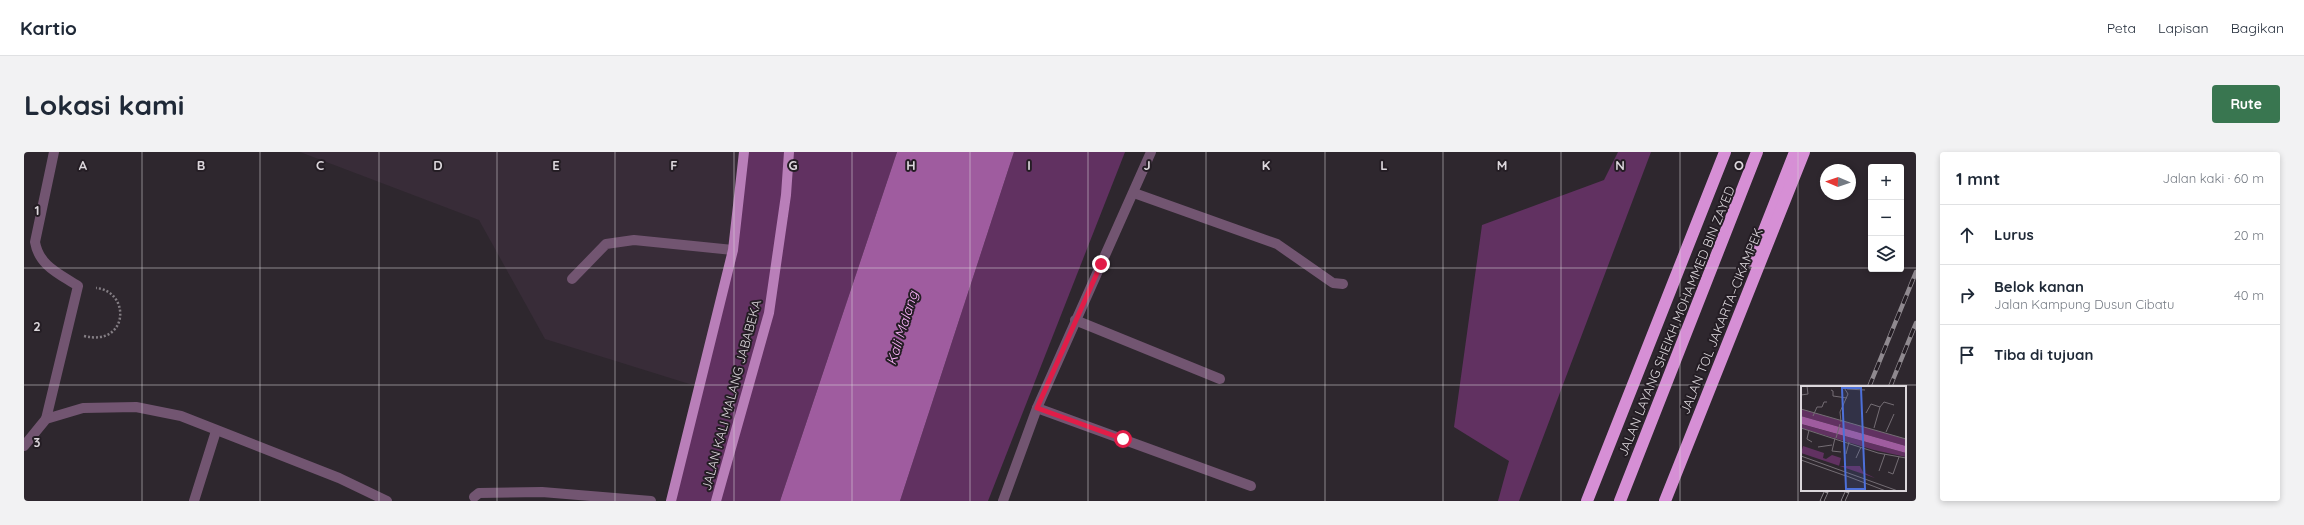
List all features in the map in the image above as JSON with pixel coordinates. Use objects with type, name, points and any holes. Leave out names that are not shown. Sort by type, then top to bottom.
[{"type":"highway","points":[[1587,501],[1725,152]]},
{"type":"highway","name":"JALAN LAYANG SHEIKH MOHAMMED BIN ZAYED","points":[[1620,501],[1757,152]]},
{"type":"highway","points":[[1657,501],[1795,152]]},
{"type":"highway","name":"JALAN TOL JAKARTA–CIKAMPEK","points":[[1665,501],[1804,152]]},
{"type":"main road","points":[[670,501],[733,250],[744,152]]},
{"type":"main road","name":"JALAN KALI MALANG JABABEKA","points":[[716,501],[769,313],[786,195],[789,152]]},
{"type":"street","points":[[24,446],[46,419],[71,322],[78,286],[42,262],[37,253],[35,242],[54,152]]},
{"type":"street","points":[[1003,501],[1037,408],[1151,152]]},
{"type":"street","points":[[1134,193],[1277,244],[1333,283],[1343,284]]},
{"type":"street","points":[[572,279],[606,244],[634,240],[733,250]]},
{"type":"street","points":[[1075,320],[1220,379]]},
{"type":"street","points":[[46,419],[83,408],[136,407],[181,416],[216,431],[340,478],[387,501]]},
{"type":"street","points":[[1037,408],[1251,486]]},
{"type":"street","points":[[194,501],[216,431]]},
{"type":"street","points":[[474,497],[479,493],[542,492],[650,501]]},
{"type":"path","points":[[71,322],[81,336],[98,340],[113,332],[120,324],[120,305],[113,295],[103,289],[78,286]]},
{"type":"shaded area","points":[[300,152],[742,152],[733,250],[699,387],[545,339],[479,220]]},
{"type":"shaded area","points":[[742,152],[897,152],[780,501],[671,501],[733,250]]},
{"type":"shaded area","points":[[1014,152],[1125,152],[988,501],[900,501]]},
{"type":"shaded area","points":[[1618,152],[1651,152],[1519,501],[1498,501],[1509,461],[1454,427],[1482,225],[1604,180]]},
{"type":"water","name":"Kali Malang","points":[[897,152],[1014,152],[900,501],[780,501]]},
{"type":"railway","points":[[1869,386],[1916,272]]},
{"type":"railway","points":[[1890,386],[1916,323]]},
{"type":"railway","points":[[1822,501],[1827,491]]},
{"type":"railway","points":[[1843,501],[1848,491]]},
{"type":"route","points":[[1101,264],[1037,408],[1123,439]]}]
